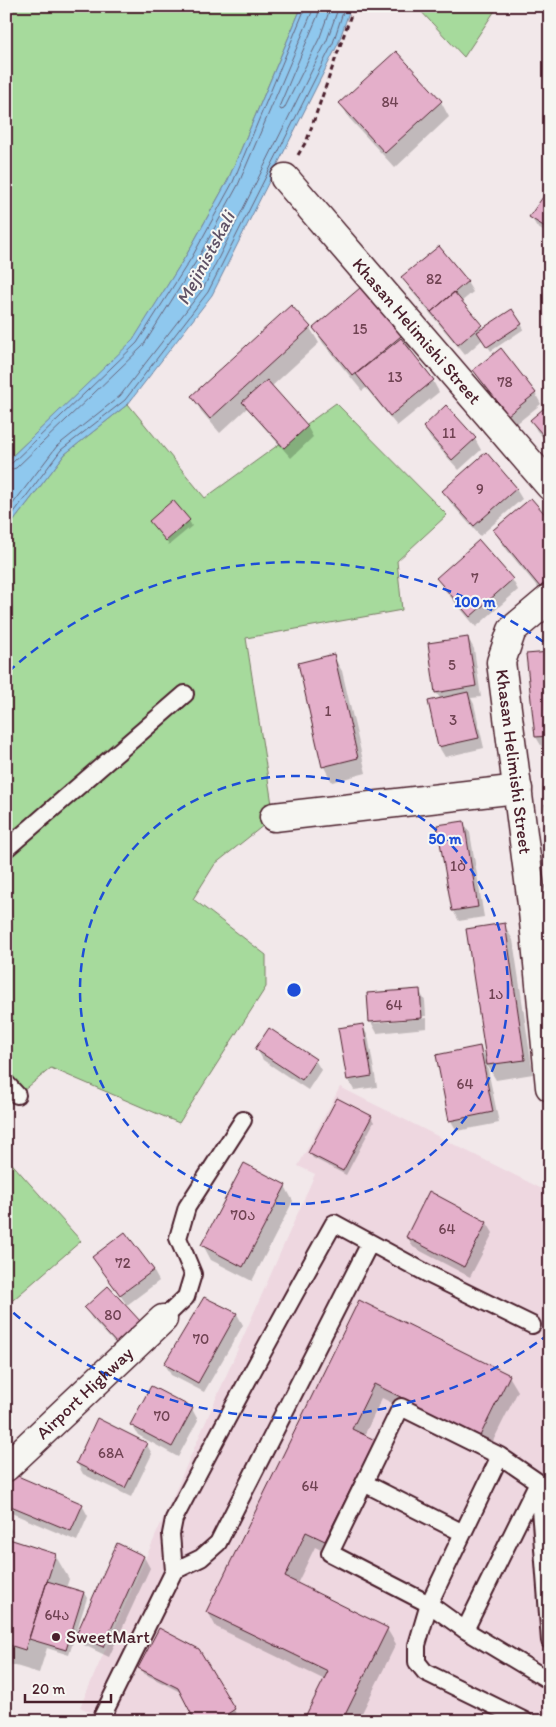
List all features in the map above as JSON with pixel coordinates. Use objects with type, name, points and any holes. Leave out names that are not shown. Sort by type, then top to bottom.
[{"type":"street","name":"Khasan Helimishi Street","points":[[285,178],[550,486]]},
{"type":"street","name":"Khasan Helimishi Street","points":[[550,598],[512,630],[501,662],[518,789],[541,906],[550,1087]]},
{"type":"street","points":[[274,817],[518,789]]},
{"type":"street","name":"Airport Highway","points":[[6,1467],[163,1319]]},
{"type":"lane","points":[[6,849],[185,694]]},
{"type":"lane","points":[[163,1319],[186,1297],[193,1274],[178,1238],[187,1207],[243,1120]]},
{"type":"lane","points":[[100,1721],[174,1571],[171,1542],[174,1520],[252,1370],[279,1325],[334,1224],[532,1325]]},
{"type":"lane","points":[[174,1571],[201,1558],[218,1544],[370,1243]]},
{"type":"lane","points":[[538,1482],[500,1456],[401,1407],[330,1553],[429,1604],[465,1630],[550,1681]]},
{"type":"lane","points":[[500,1456],[429,1604],[417,1645],[417,1662],[425,1672],[525,1721]]},
{"type":"lane","points":[[465,1630],[538,1482]]},
{"type":"lane","points":[[538,1482],[550,1641]]},
{"type":"lane","points":[[364,1483],[463,1533]]},
{"type":"path","points":[[285,178],[307,140],[354,6]]},
{"type":"shaded area","points":[[340,1087],[550,1193],[550,1721],[109,1721],[80,1707],[315,1174],[298,1166]]},
{"type":"green space","points":[[6,6],[302,6],[228,180],[187,254],[133,341],[6,462]]},
{"type":"green space","points":[[416,6],[498,6],[464,57]]},
{"type":"green space","points":[[336,403],[447,515],[397,561],[402,610],[246,638],[274,817],[215,864],[193,899],[266,955],[266,987],[179,1123],[51,1068],[6,1105],[6,531],[65,454],[128,404],[205,498]]},
{"type":"green space","points":[[6,1157],[81,1241],[6,1306]]},
{"type":"water","name":"Mejinistskali","points":[[302,6],[351,6],[338,44],[212,295],[128,404],[65,454],[6,531],[6,462],[133,340],[187,254],[228,180]]},
{"type":"building","points":[[396,51],[442,101],[385,153],[339,103]]},
{"type":"building","points":[[550,187],[550,230],[529,217]]},
{"type":"building","points":[[439,246],[468,281],[431,312],[401,277]]},
{"type":"building","points":[[367,282],[407,331],[353,376],[313,328]]},
{"type":"building","points":[[454,292],[482,325],[458,345],[431,312]]},
{"type":"building","points":[[291,305],[311,327],[210,419],[191,396]]},
{"type":"building","points":[[512,309],[522,324],[487,347],[477,332]]},
{"type":"building","points":[[401,338],[434,380],[390,416],[356,374]]},
{"type":"building","points":[[501,348],[536,393],[508,415],[473,370]]},
{"type":"building","points":[[267,380],[308,426],[284,448],[242,402]]},
{"type":"building","points":[[550,403],[550,443],[530,420]]},
{"type":"building","points":[[446,405],[476,438],[452,460],[423,427]]},
{"type":"building","points":[[486,452],[517,488],[474,526],[442,491]]},
{"type":"building","points":[[531,498],[550,520],[550,578],[540,587],[493,530]]},
{"type":"building","points":[[173,500],[190,520],[166,541],[149,521]]},
{"type":"building","points":[[479,540],[513,579],[470,617],[436,578]]},
{"type":"building","points":[[468,637],[476,686],[435,693],[428,643]]},
{"type":"building","points":[[550,652],[550,736],[535,737],[526,654]]},
{"type":"building","points":[[334,654],[358,758],[322,767],[298,663]]},
{"type":"building","points":[[468,692],[479,738],[438,747],[428,701]]},
{"type":"building","points":[[545,804],[550,804],[550,851]]},
{"type":"building","points":[[464,821],[478,907],[452,911],[437,825]]},
{"type":"building","points":[[505,923],[525,1060],[487,1065],[466,929]]},
{"type":"building","points":[[420,989],[422,1018],[369,1022],[367,993]]},
{"type":"building","points":[[363,1024],[372,1076],[347,1080],[338,1028]]},
{"type":"building","points":[[269,1028],[316,1059],[302,1080],[255,1049]]},
{"type":"building","points":[[480,1046],[493,1112],[449,1121],[436,1055]]},
{"type":"building","points":[[337,1098],[372,1116],[343,1171],[308,1153]]},
{"type":"building","points":[[244,1163],[286,1185],[243,1267],[201,1245]]},
{"type":"building","points":[[429,1191],[487,1222],[464,1267],[406,1237]]},
{"type":"building","points":[[125,1232],[154,1270],[120,1295],[92,1257]]},
{"type":"building","points":[[108,1286],[141,1322],[118,1345],[84,1308]]},
{"type":"building","points":[[204,1297],[237,1313],[198,1383],[164,1364]]},
{"type":"building","points":[[359,1300],[510,1375],[480,1436],[374,1384],[352,1429],[375,1440],[325,1541],[306,1532],[285,1577],[388,1628],[342,1721],[303,1721],[328,1671],[206,1612]]},
{"type":"building","points":[[151,1386],[193,1408],[172,1447],[130,1425]]},
{"type":"building","points":[[97,1418],[147,1443],[125,1488],[76,1463]]},
{"type":"building","points":[[13,1474],[83,1504],[71,1531],[6,1504],[6,1489]]},
{"type":"building","points":[[6,1538],[56,1554],[25,1650],[6,1644]]},
{"type":"building","points":[[117,1543],[144,1556],[103,1647],[76,1635]]},
{"type":"building","points":[[47,1581],[84,1592],[66,1650],[29,1639]]},
{"type":"building","points":[[159,1628],[199,1649],[235,1709],[217,1721],[195,1721],[178,1688],[138,1668]]},
{"type":"place","name":"SweetMart","points":[[56,1637]]}]
